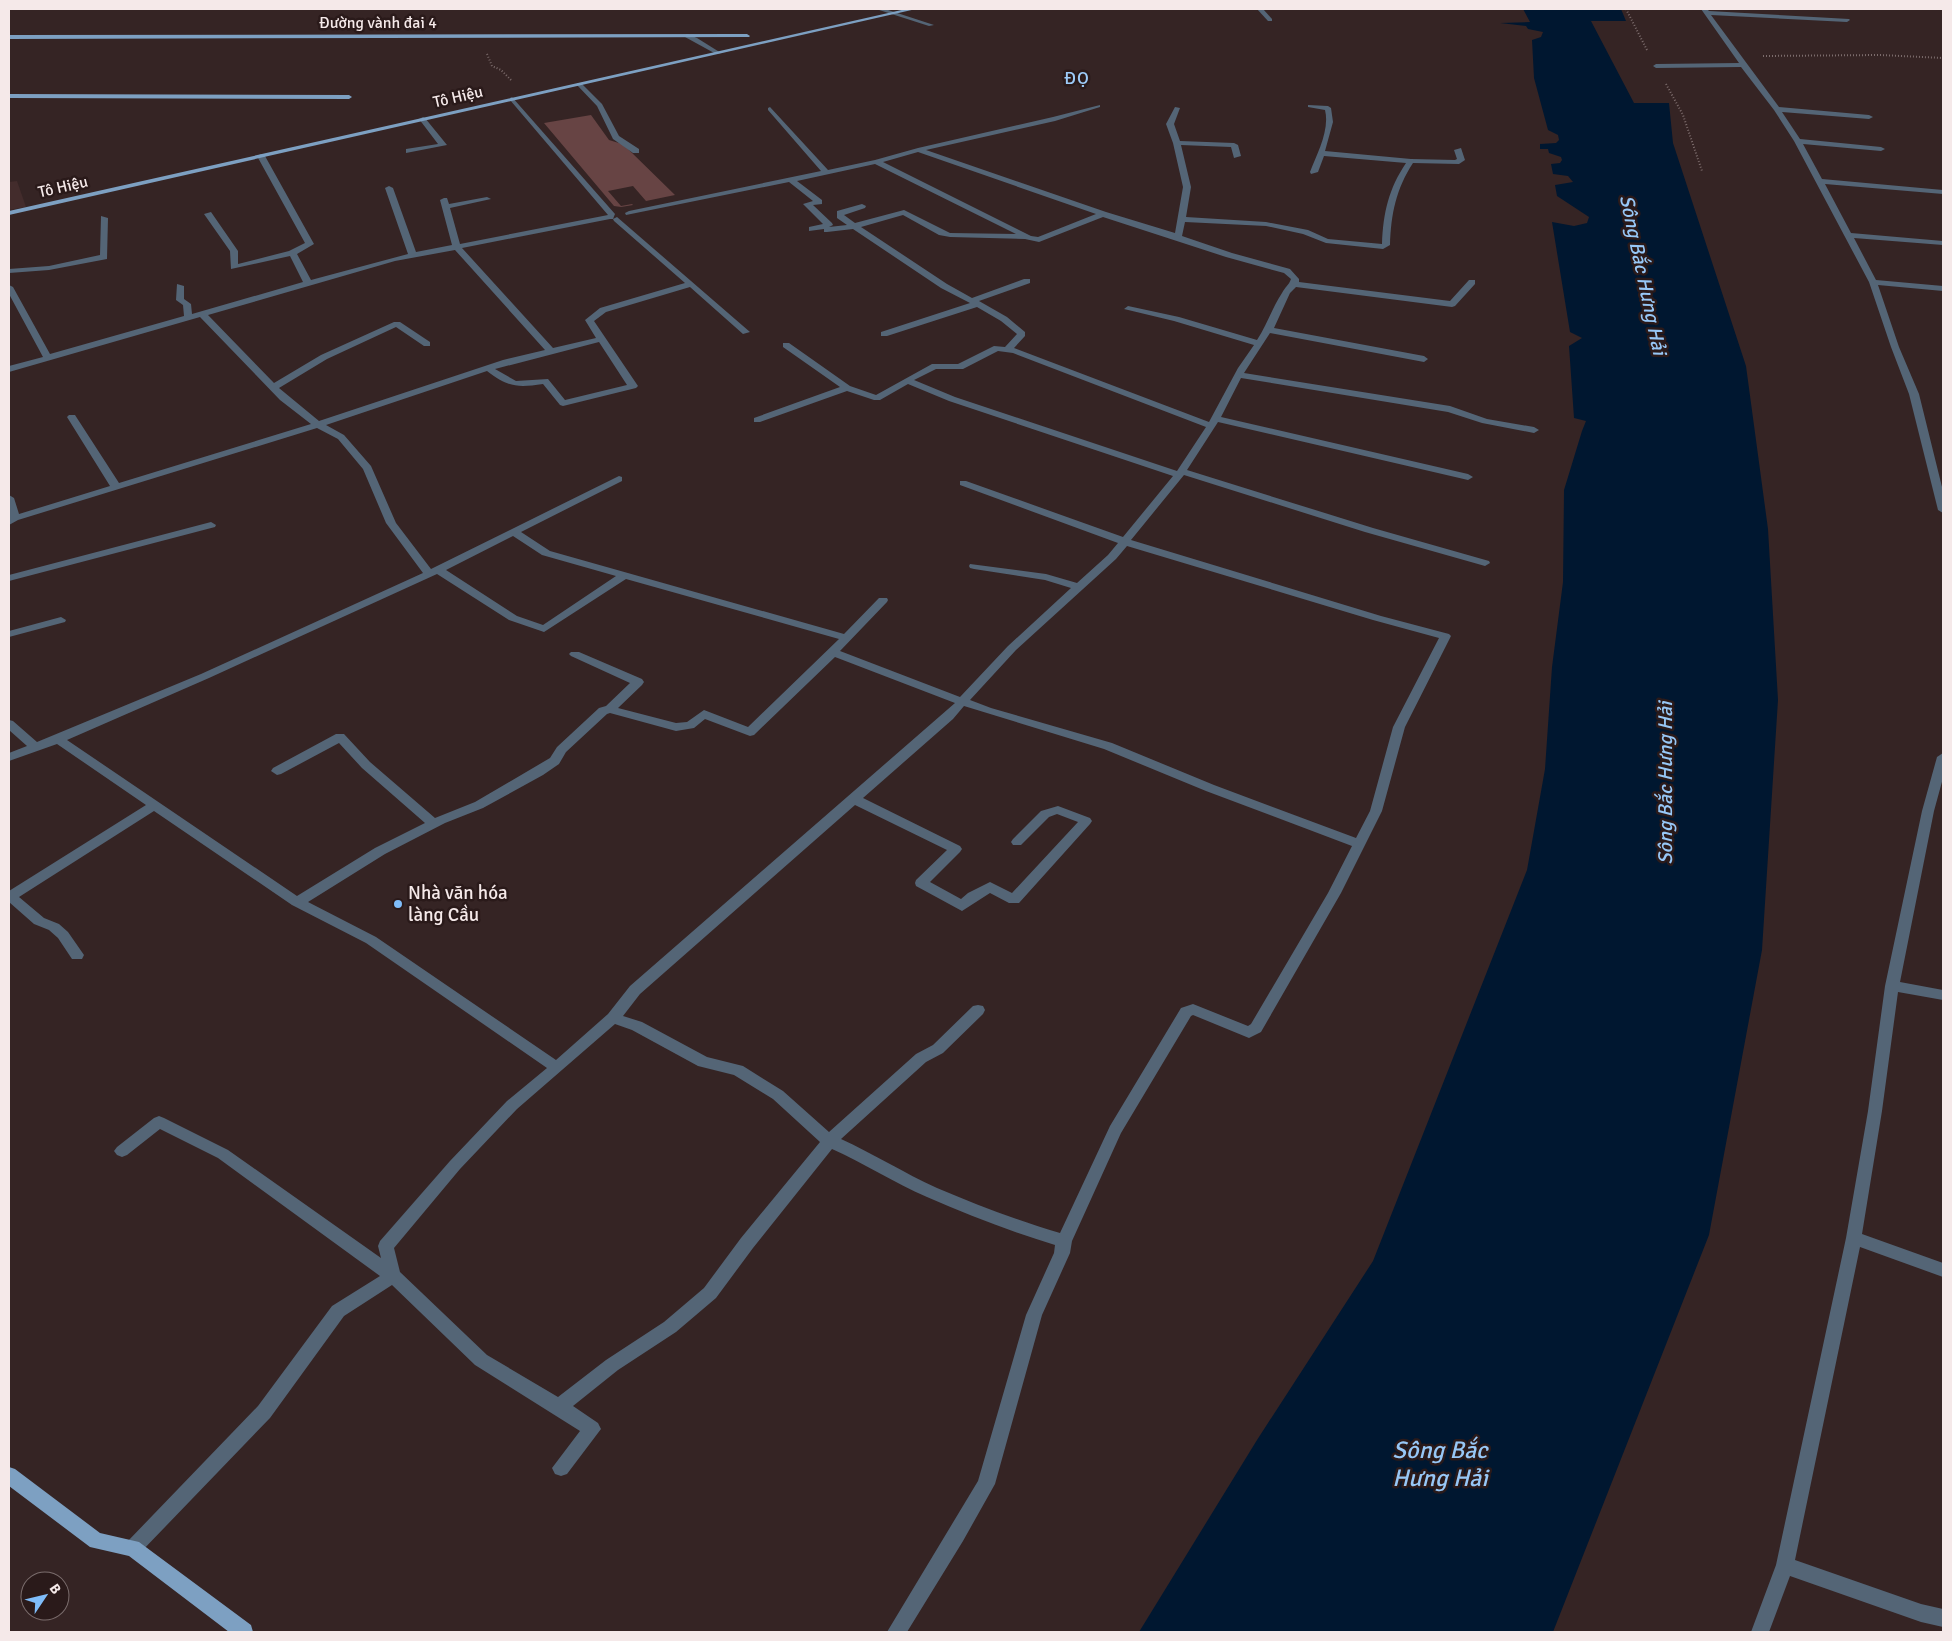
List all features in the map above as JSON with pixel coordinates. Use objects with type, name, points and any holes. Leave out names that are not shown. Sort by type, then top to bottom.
[{"type":"main road","name":"Tô Hiệu","points":[[9,213],[913,9]]},
{"type":"main road","name":"Đường vành đai 4","points":[[9,37],[746,36]]},
{"type":"main road","points":[[9,96],[349,97]]},
{"type":"main road","points":[[9,1475],[96,1541],[133,1548],[244,1632]]},
{"type":"street","points":[[879,9],[931,25]]},
{"type":"street","points":[[1260,9],[1270,20]]},
{"type":"street","points":[[1706,11],[1847,20]]},
{"type":"street","points":[[1706,11],[1798,141],[1873,282],[1895,347],[1914,394],[1939,472],[1943,510]]},
{"type":"street","points":[[687,36],[718,53]]},
{"type":"street","points":[[1656,66],[1743,64]]},
{"type":"street","points":[[579,84],[600,105],[616,137],[636,151]]},
{"type":"street","points":[[512,99],[612,217],[746,332]]},
{"type":"street","points":[[9,369],[394,259],[612,217],[628,217],[629,213],[876,162],[918,150],[1055,119],[1098,106]]},
{"type":"street","points":[[1310,106],[1328,108],[1330,113],[1330,122],[1314,172]]},
{"type":"street","points":[[1177,108],[1170,124],[1177,143],[1187,187],[1178,237]]},
{"type":"street","points":[[770,109],[826,172]]},
{"type":"street","points":[[1777,109],[1869,117]]},
{"type":"street","points":[[410,151],[443,145],[423,119]]},
{"type":"street","points":[[1798,141],[1881,149]]},
{"type":"street","points":[[1177,143],[1234,145],[1237,156]]},
{"type":"street","points":[[393,1276],[386,1246],[455,1164],[512,1104],[557,1068],[613,1018],[635,990],[949,716],[1012,648],[1126,542],[1180,473],[1213,422],[1258,343],[1268,330],[1286,292],[1294,284],[1295,279],[1293,275],[1287,272],[1103,214],[918,150]]},
{"type":"street","points":[[1320,153],[1411,161],[1456,162],[1461,160],[1458,150]]},
{"type":"street","points":[[902,155],[934,156]]},
{"type":"street","points":[[208,214],[234,251],[234,267],[292,253],[310,244],[260,156]]},
{"type":"street","points":[[1181,219],[1266,224],[1305,232],[1326,241],[1380,247],[1386,245],[1390,198],[1402,173],[1411,161]]},
{"type":"street","points":[[876,162],[1030,238]]},
{"type":"street","points":[[790,179],[819,202],[807,204],[829,225],[812,229]]},
{"type":"street","points":[[1818,181],[1943,192]]},
{"type":"street","points":[[389,188],[413,256]]},
{"type":"street","points":[[487,199],[445,204],[457,247],[551,351]]},
{"type":"street","points":[[862,206],[840,213],[840,216],[944,286],[1010,322],[1022,334],[1006,350]]},
{"type":"street","points":[[827,230],[854,226],[904,212],[950,235],[1039,240],[1103,214]]},
{"type":"street","points":[[9,271],[49,268],[104,257],[104,218]]},
{"type":"street","points":[[1848,235],[1943,243]]},
{"type":"street","points":[[292,253],[308,283]]},
{"type":"street","points":[[884,334],[976,302],[1027,281]]},
{"type":"street","points":[[1294,284],[1452,304],[1472,282]]},
{"type":"street","points":[[1873,282],[1943,288]]},
{"type":"street","points":[[489,368],[508,383],[514,385],[546,381],[563,403],[633,386],[589,320],[603,310],[692,284]]},
{"type":"street","points":[[180,286],[180,300],[187,304],[188,319]]},
{"type":"street","points":[[10,291],[48,358]]},
{"type":"street","points":[[1128,309],[1176,319],[1258,343]]},
{"type":"street","points":[[202,314],[283,398],[318,425],[341,437],[368,468],[391,523],[433,572],[513,618],[544,629],[625,576]]},
{"type":"street","points":[[273,388],[324,357],[397,324],[427,344]]},
{"type":"street","points":[[1268,330],[1424,359]]},
{"type":"street","points":[[9,498],[11,520],[318,425],[489,368],[602,339]]},
{"type":"street","points":[[786,346],[847,388],[877,398],[907,380],[936,366],[960,368],[997,348],[1015,351],[1213,422],[1468,477]]},
{"type":"street","points":[[1239,375],[1450,409],[1485,421],[1534,430]]},
{"type":"street","points":[[907,380],[952,400],[1180,473],[1485,563]]},
{"type":"street","points":[[757,420],[847,388]]},
{"type":"street","points":[[72,417],[116,486]]},
{"type":"street","points":[[9,757],[58,739],[205,676],[433,572],[619,479]]},
{"type":"street","points":[[896,1632],[957,1535],[986,1484],[1034,1315],[1062,1253],[1064,1241],[1115,1130],[1186,1012],[1193,1009],[1249,1033],[1256,1028],[1334,893],[1376,811],[1399,727],[1445,636],[1377,618],[1126,542],[963,483]]},
{"type":"street","points":[[9,578],[211,525]]},
{"type":"street","points":[[514,532],[546,553],[846,638]]},
{"type":"street","points":[[974,566],[1046,578],[1079,587]]},
{"type":"street","points":[[610,709],[676,727],[690,725],[704,714],[750,732],[833,652],[883,600]]},
{"type":"street","points":[[9,634],[62,620]]},
{"type":"street","points":[[833,652],[987,712],[1108,746],[1210,788],[1358,843]]},
{"type":"street","points":[[297,902],[380,851],[434,824],[479,805],[539,772],[555,761],[561,750],[603,711],[610,709],[638,682],[576,654]]},
{"type":"street","points":[[9,724],[35,747]]},
{"type":"street","points":[[277,771],[340,737],[366,765],[434,824]]},
{"type":"street","points":[[58,739],[297,902],[371,940],[557,1068]]},
{"type":"street","points":[[1760,1632],[1785,1564],[1854,1238],[1875,1111],[1892,986],[1928,811],[1943,757]]},
{"type":"street","points":[[854,799],[956,849],[921,884],[962,906],[972,896],[990,887],[1014,900],[1086,821],[1058,810],[1045,814],[1017,842]]},
{"type":"street","points":[[77,955],[63,935],[54,927],[39,921],[9,896],[154,805]]},
{"type":"street","points":[[1892,986],[1943,995]]},
{"type":"street","points":[[559,1406],[612,1365],[670,1327],[710,1293],[747,1243],[829,1141],[922,1058],[938,1049],[978,1010]]},
{"type":"street","points":[[613,1018],[637,1026],[703,1062],[738,1070],[778,1095],[829,1141],[866,1157],[931,1192],[1031,1231],[1064,1241]]},
{"type":"street","points":[[122,1151],[159,1122],[223,1154],[393,1276],[481,1360],[559,1406],[592,1429],[561,1468]]},
{"type":"street","points":[[1854,1238],[1943,1270]]},
{"type":"street","points":[[133,1548],[264,1412],[338,1311],[393,1276]]},
{"type":"street","points":[[1785,1564],[1921,1613],[1943,1618]]},
{"type":"path","points":[[1626,9],[1683,115],[1702,171]]},
{"type":"path","points":[[485,50],[492,66],[501,70],[526,96]]},
{"type":"path","points":[[1737,56],[1880,55],[1943,58]]},
{"type":"shaded area","points":[[591,115],[609,140],[622,144],[675,195],[646,201],[633,186],[608,191],[621,206],[633,205],[621,207],[614,206],[544,123]]},
{"type":"shaded area","points":[[17,181],[26,207],[9,210],[9,182]]},
{"type":"water","name":"Sông Bắc Hưng Hải","points":[[1523,9],[1621,9],[1626,21],[1591,21],[1634,103],[1669,103],[1673,143],[1746,366],[1768,529],[1778,700],[1762,950],[1709,1235],[1553,1632],[1139,1632],[1257,1440],[1373,1261],[1527,870],[1545,769],[1552,667],[1563,582],[1564,490],[1586,421],[1574,418],[1569,346],[1582,338],[1570,332],[1552,222],[1574,226],[1587,223],[1589,217],[1557,196],[1555,185],[1573,182],[1568,176],[1553,174],[1551,164],[1560,163],[1561,157],[1549,153],[1548,149],[1540,149],[1540,144],[1556,143],[1559,140],[1558,135],[1548,130],[1534,78],[1532,40],[1541,37],[1543,32],[1528,29],[1526,26],[1500,23],[1530,22]]},
{"type":"place","name":"Nhà văn hóa làng Cầu","points":[[398,904]]},
{"type":"district","name":"ĐỌ","points":[[1077,78]]}]
